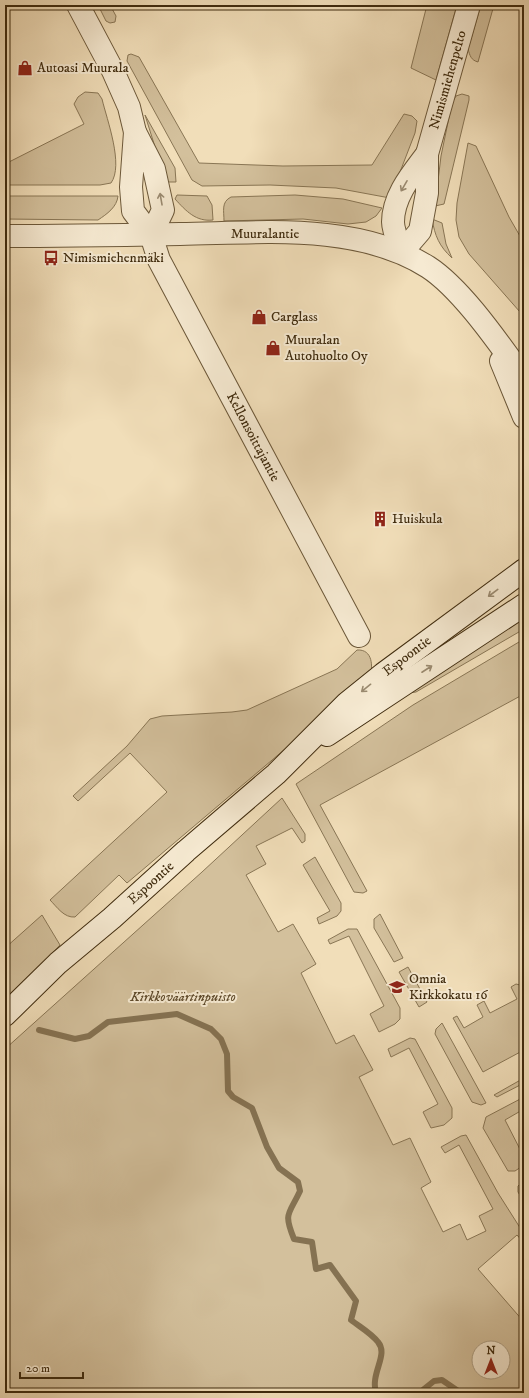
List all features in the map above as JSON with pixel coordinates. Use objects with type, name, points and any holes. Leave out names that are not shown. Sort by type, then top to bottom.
[{"type":"street","points":[[78,5],[129,107],[135,132],[154,169],[163,210],[151,235]]},
{"type":"street","name":"Nimismiehenpelto","points":[[402,252],[420,231],[427,194],[427,154],[469,5]]},
{"type":"street","name":"Kellonsoittajantie","points":[[135,132],[131,188],[133,211],[151,235],[159,260],[359,636]]},
{"type":"street","name":"Nimismiehenpelto","points":[[402,252],[393,223],[398,203],[403,187],[427,154]]},
{"type":"street","name":"Muuralantie","points":[[5,236],[257,233],[322,235],[371,242],[402,252],[429,267],[450,284],[490,332],[524,378]]},
{"type":"street","name":"Muuralantie","points":[[490,332],[524,417]]},
{"type":"street","name":"Espoontie","points":[[5,1015],[58,963],[112,918],[299,752],[347,703],[383,674],[524,570]]},
{"type":"street","name":"Espoontie","points":[[299,752],[357,717],[524,605]]},
{"type":"green space","points":[[98,5],[110,5],[116,16],[115,22],[110,23],[106,21]]},
{"type":"green space","points":[[427,5],[457,5],[436,80],[411,68]]},
{"type":"green space","points":[[481,5],[494,5],[478,62],[471,57],[468,49]]},
{"type":"green space","points":[[131,54],[139,57],[199,163],[283,166],[372,165],[404,114],[412,116],[417,121],[415,133],[390,198],[336,188],[270,185],[202,186],[192,180],[127,61],[128,55]]},
{"type":"green space","points":[[85,92],[98,93],[102,99],[115,154],[115,175],[111,183],[100,185],[5,185],[5,164],[84,124],[74,104],[78,97]]},
{"type":"green space","points":[[462,94],[469,96],[469,100],[445,200],[444,204],[435,206],[441,156],[452,103],[456,96]]},
{"type":"green space","points":[[145,115],[175,168],[176,182],[166,182]]},
{"type":"green space","points":[[468,143],[476,146],[509,217],[524,243],[524,314],[522,311],[520,312],[469,254],[459,237],[456,220],[457,203]]},
{"type":"green space","points":[[177,195],[207,196],[212,205],[213,220],[201,219],[192,215],[175,199]]},
{"type":"green space","points":[[295,195],[343,199],[382,208],[376,216],[366,222],[348,224],[303,219],[224,221],[224,204],[231,197]]},
{"type":"green space","points":[[5,196],[118,196],[114,207],[98,220],[5,219]]},
{"type":"green space","points":[[432,219],[442,223],[446,244],[452,258],[438,240]]},
{"type":"green space","points":[[524,613],[524,629],[416,692],[408,693]]},
{"type":"green space","points":[[524,639],[524,694],[320,805],[367,891],[363,893],[354,892],[296,784],[413,705]]},
{"type":"green space","points":[[357,650],[366,652],[371,659],[370,677],[127,883],[119,875],[75,917],[64,914],[50,900],[167,792],[130,753],[78,801],[73,796],[127,746],[150,719],[162,716],[247,710],[337,669]]},
{"type":"green space","name":"Kirkkoväärtinpuisto","points":[[282,798],[305,834],[305,841],[302,843],[292,828],[256,846],[266,864],[246,875],[278,932],[293,924],[316,964],[301,973],[336,1044],[354,1035],[373,1070],[359,1077],[393,1145],[410,1138],[431,1182],[421,1188],[443,1232],[460,1224],[467,1240],[486,1231],[479,1216],[493,1209],[459,1145],[445,1153],[441,1147],[461,1136],[466,1135],[498,1193],[524,1234],[524,1243],[517,1235],[478,1269],[524,1322],[524,1393],[5,1393],[5,1049]]},
{"type":"green space","points":[[315,857],[341,903],[341,911],[337,916],[319,924],[317,918],[330,911],[303,865]]},
{"type":"green space","points":[[380,914],[403,958],[394,962],[374,928],[374,919]]},
{"type":"green space","points":[[42,915],[60,945],[5,1001],[5,948]]},
{"type":"green space","points":[[348,929],[357,929],[400,1008],[400,1019],[395,1024],[379,1032],[370,1014],[384,1006],[349,936],[330,944],[328,940]]},
{"type":"green space","points":[[408,967],[427,1002],[419,1007],[399,972]]},
{"type":"green space","points":[[516,984],[524,986],[524,1050],[483,1072],[453,1018],[457,1016],[464,1028],[483,1017],[477,1005],[484,1001],[490,1013],[517,999],[511,987]]},
{"type":"green space","points":[[442,1023],[486,1103],[481,1105],[472,1102],[435,1034],[436,1029]]},
{"type":"green space","points":[[410,1038],[415,1039],[452,1108],[452,1118],[444,1125],[431,1128],[423,1112],[438,1104],[409,1048],[391,1057],[388,1049]]},
{"type":"green space","points":[[524,1078],[524,1083],[497,1097],[494,1095]]},
{"type":"green space","points":[[524,1097],[524,1109],[505,1120],[524,1157],[524,1165],[515,1171],[508,1171],[483,1128],[486,1117]]},
{"type":"green space","points":[[524,1180],[524,1202],[518,1192],[518,1186]]},
{"type":"waterway","points":[[39,1030],[75,1039],[89,1036],[108,1022],[177,1014],[211,1029],[221,1039],[227,1054],[228,1091],[233,1097],[252,1108],[267,1147],[279,1168],[298,1182],[300,1191],[290,1210],[288,1218],[294,1239],[312,1242],[316,1269],[330,1265],[356,1301],[351,1320],[372,1336],[381,1347],[381,1359],[375,1378],[376,1393]]},
{"type":"waterway","points":[[419,1393],[434,1381],[442,1380],[461,1393]]},
{"type":"place","name":"Autoasi Muurala","points":[[25,68]]},
{"type":"place","name":"Nimismiehenmäki","points":[[51,258]]},
{"type":"place","name":"Carglass","points":[[259,317]]},
{"type":"place","name":"Muuralan Autohuolto Oy","points":[[273,348]]},
{"type":"place","name":"Huiskula","points":[[380,519]]},
{"type":"place","name":"Omnia Kirkkokatu 16","points":[[397,987]]}]
